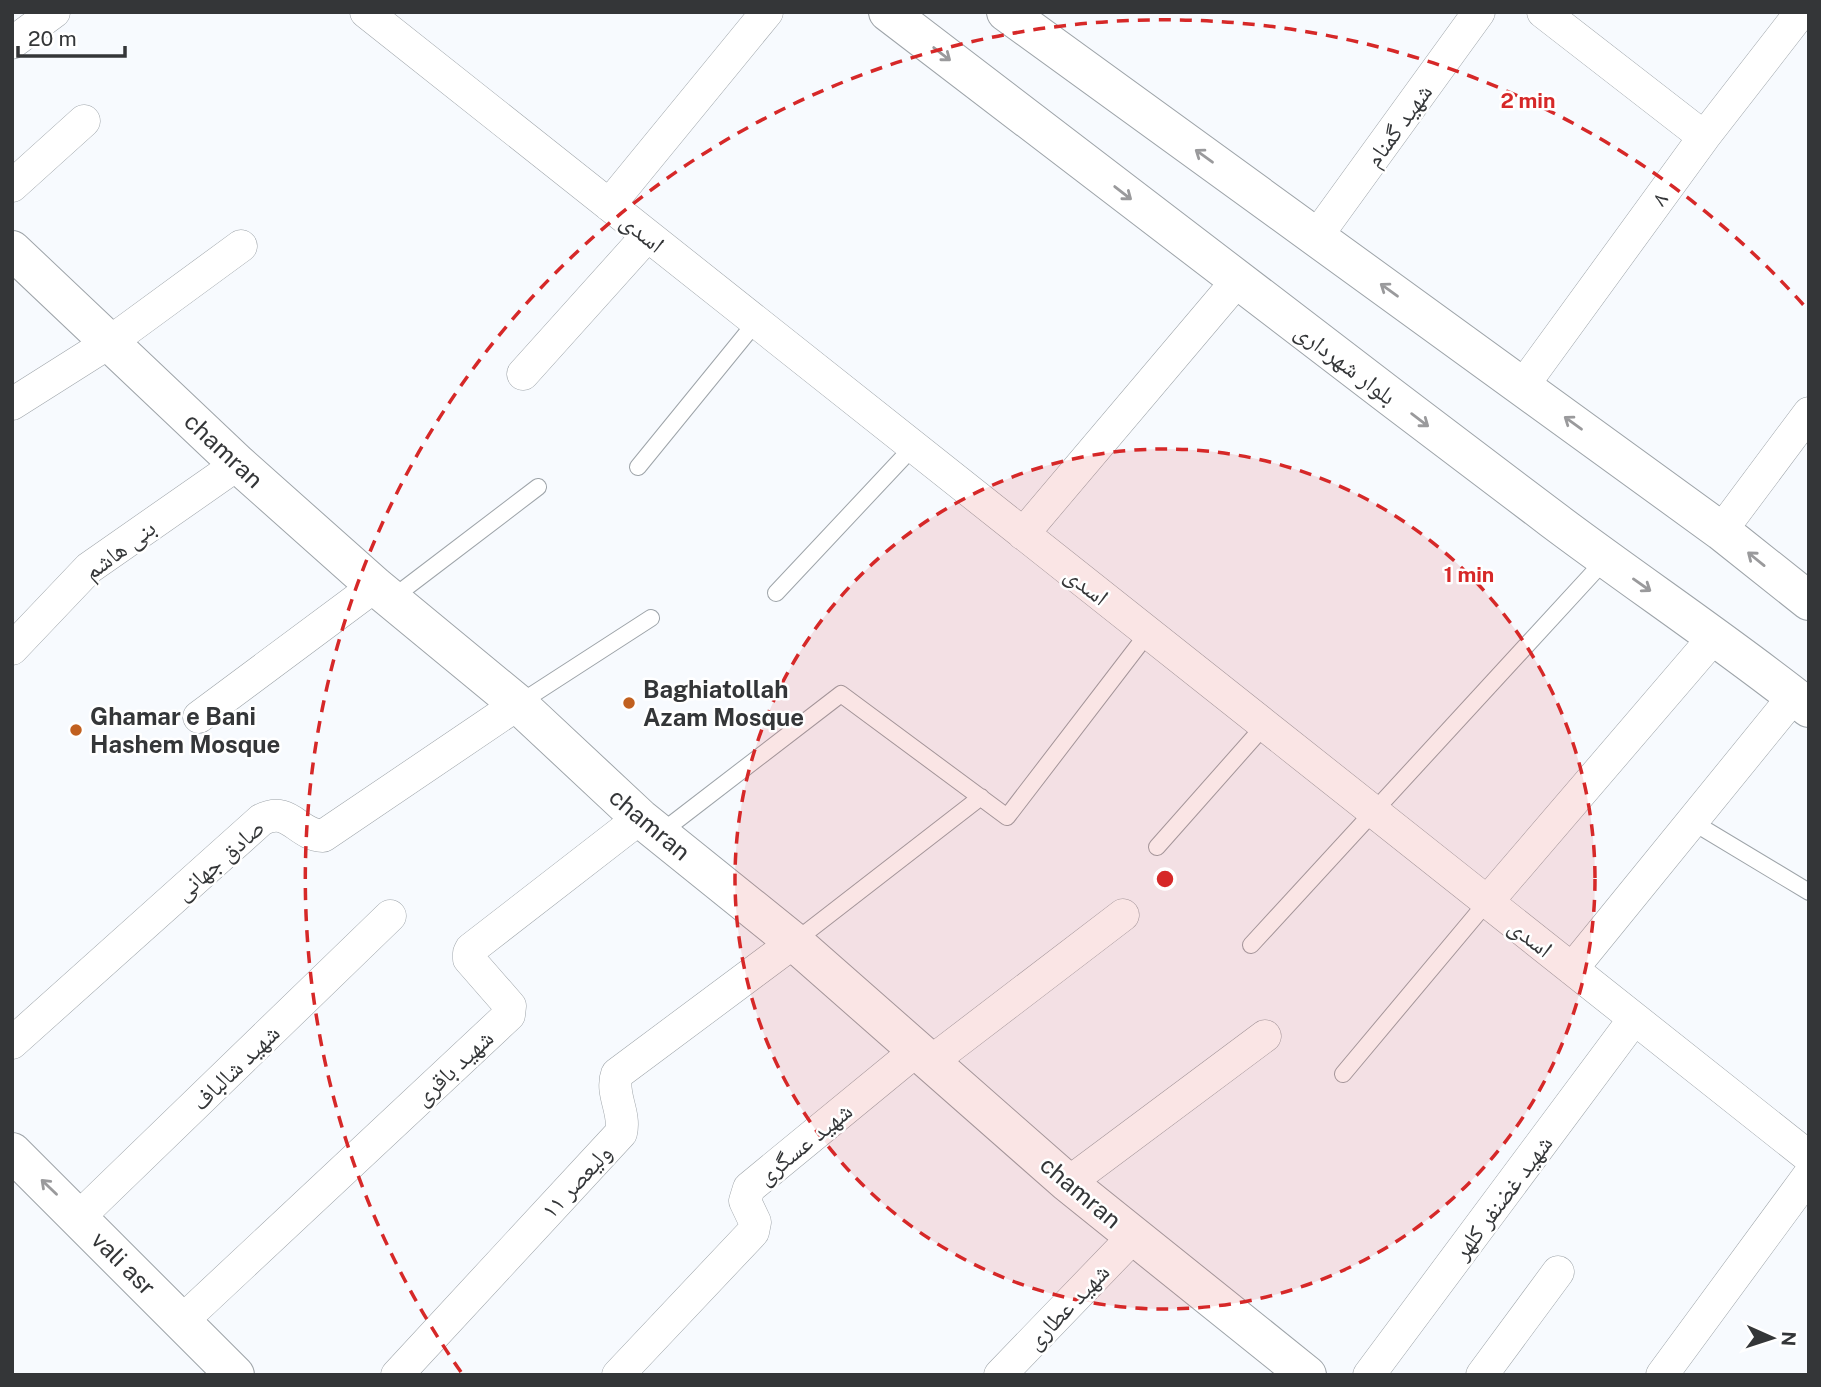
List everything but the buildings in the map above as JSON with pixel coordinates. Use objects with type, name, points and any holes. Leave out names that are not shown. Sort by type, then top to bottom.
[{"type":"main road","name":"بلوار شهرداری","points":[[888,12],[1605,560],[1715,636],[1801,702]]},
{"type":"main road","points":[[1006,12],[1721,531],[1809,601]]},
{"type":"main road","name":"chamran","points":[[12,250],[238,464],[383,592],[518,704],[650,826],[794,942],[1068,1183],[1300,1372]]},
{"type":"main road","name":"vali asr","points":[[12,1152],[235,1375]]},
{"type":"street","points":[[12,43],[54,12]]},
{"type":"street","name":"اسدی","points":[[366,12],[1809,1157]]},
{"type":"street","points":[[609,205],[767,12]]},
{"type":"street","name":"شهید گمنام","points":[[1316,237],[1479,12]]},
{"type":"street","points":[[1543,12],[1704,137]]},
{"type":"street","name":"۸","points":[[1522,387],[1704,137],[1801,12]]},
{"type":"street","points":[[12,186],[84,121]]},
{"type":"street","points":[[523,374],[647,236]]},
{"type":"street","points":[[12,404],[110,342],[241,246]]},
{"type":"street","points":[[1023,534],[1237,281]]},
{"type":"street","points":[[1721,531],[1809,413]]},
{"type":"street","name":"بنی هاشم","points":[[12,649],[89,568],[238,464]]},
{"type":"street","points":[[199,717],[383,592]]},
{"type":"street","points":[[1487,902],[1715,636]]},
{"type":"street","points":[[1572,969],[1690,821],[1801,702]]},
{"type":"street","name":"صادق جهانی","points":[[12,1043],[261,820],[271,815],[283,816],[315,836],[323,836],[518,704]]},
{"type":"street","name":"شهید باقری","points":[[183,1321],[509,1015],[510,1006],[469,959],[468,953],[471,949],[650,826]]},
{"type":"street","points":[[925,1056],[1123,915]]},
{"type":"street","name":"شهید شالباف","points":[[79,1217],[390,916]]},
{"type":"street","name":"ولیعصر ۱۱","points":[[397,1375],[621,1133],[623,1122],[614,1085],[617,1074],[794,942]]},
{"type":"street","name":"شهید غضنفر کلهر","points":[[1369,1375],[1634,1019]]},
{"type":"street","points":[[1068,1183],[1265,1036]]},
{"type":"street","name":"شهید عسگری","points":[[618,1375],[753,1231],[755,1222],[745,1201],[749,1188],[925,1056]]},
{"type":"street","points":[[1662,1375],[1809,1175]]},
{"type":"street","name":"شهید عطاری","points":[[1000,1375],[1134,1237]]},
{"type":"street","points":[[1482,1375],[1558,1272]]},
{"type":"lane","points":[[638,467],[756,322]]},
{"type":"lane","points":[[776,593],[914,447]]},
{"type":"lane","points":[[383,592],[538,487]]},
{"type":"lane","points":[[1251,945],[1605,560]]},
{"type":"lane","points":[[518,704],[651,618]]},
{"type":"lane","points":[[650,826],[841,694],[1007,817],[1148,633]]},
{"type":"lane","points":[[1157,847],[1265,725]]},
{"type":"lane","points":[[794,942],[981,797]]},
{"type":"lane","points":[[1690,821],[1809,892]]},
{"type":"lane","points":[[1343,1074],[1487,902]]},
{"type":"place","name":"Baghiatollah Azam Mosque","points":[[629,703]]},
{"type":"place","name":"Ghamar e Bani Hashem Mosque","points":[[76,730]]}]
